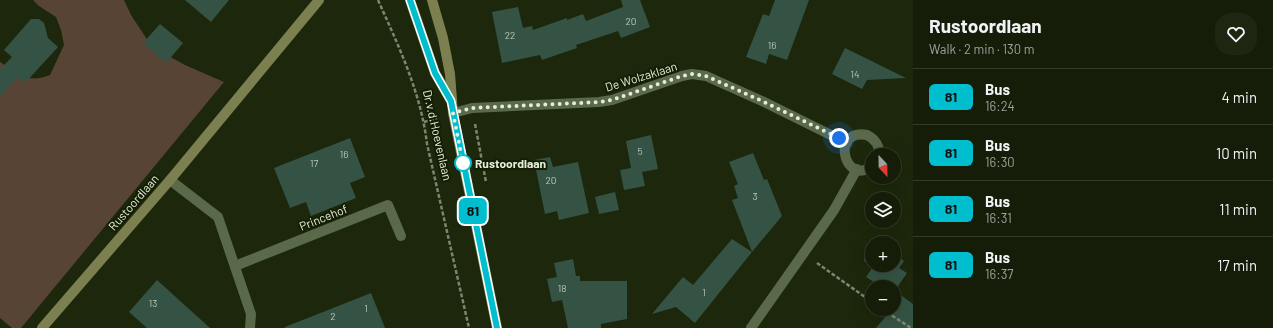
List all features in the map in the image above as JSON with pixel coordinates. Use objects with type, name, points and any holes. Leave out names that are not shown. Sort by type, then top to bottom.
[{"type":"street","name":"Rustoordlaan","points":[[42,328],[170,180],[319,0]]},
{"type":"street","name":"Dr.v.d.Hoevenlaan","points":[[410,0],[435,73],[451,101]]},
{"type":"street","name":"Dr.v.d.Hoevenlaan","points":[[432,0],[443,38],[450,74],[453,113],[497,328]]},
{"type":"street","name":"De Wolzaklaan","points":[[453,113],[472,108],[600,102],[612,100],[692,74],[706,76],[769,104],[847,143]]},
{"type":"street","points":[[865,169],[852,168],[847,162],[844,154],[847,143],[856,136],[867,135],[877,142],[879,148]]},
{"type":"street","points":[[751,328],[834,210],[857,169]]},
{"type":"street","points":[[170,180],[218,217],[236,266],[250,314],[250,328]]},
{"type":"street","name":"Princehof","points":[[236,266],[388,205],[401,236]]},
{"type":"path","name":"Dr.v.d.Hoevenlaan","points":[[378,0],[410,73],[425,123],[427,144],[469,328]]},
{"type":"path","points":[[472,108],[486,183]]},
{"type":"path","points":[[804,253],[865,297]]},
{"type":"path","points":[[893,316],[911,328]]},
{"type":"shaded area","points":[[33,0],[124,0],[131,15],[152,47],[185,65],[224,82],[21,328],[12,328],[0,318],[0,62],[18,74],[29,78],[42,78],[50,75],[64,45],[61,30],[56,17],[39,6]]},
{"type":"building","points":[[185,0],[229,0],[211,22]]},
{"type":"building","points":[[621,0],[640,0],[650,27],[621,38],[618,31],[576,45],[577,48],[542,60],[540,55],[502,63],[492,12],[518,7],[523,28],[532,26],[533,30],[583,14],[586,21],[623,7]]},
{"type":"building","points":[[775,0],[809,0],[787,60],[769,54],[766,64],[746,57],[763,14],[769,16]]},
{"type":"building","points":[[31,19],[39,19],[44,23],[48,38],[58,47],[25,83],[18,77],[0,96],[0,69],[12,57],[4,50]]},
{"type":"building","points":[[160,24],[183,43],[166,63],[143,43]]},
{"type":"building","points":[[845,48],[906,78],[867,80],[862,89],[832,74]]},
{"type":"building","points":[[651,135],[658,169],[642,172],[645,186],[624,190],[620,170],[631,168],[626,141]]},
{"type":"building","points":[[350,138],[365,177],[350,183],[356,198],[311,216],[306,202],[290,208],[274,168]]},
{"type":"building","points":[[753,153],[764,180],[767,179],[782,216],[752,252],[732,200],[738,198],[734,186],[738,184],[729,162]]},
{"type":"building","points":[[550,157],[553,167],[578,162],[589,213],[559,220],[557,211],[545,214],[534,160]]},
{"type":"building","points":[[615,192],[619,210],[599,214],[595,197]]},
{"type":"building","points":[[732,239],[752,252],[695,323],[676,307],[652,314],[683,277],[693,285]]},
{"type":"building","points":[[573,259],[576,276],[580,276],[580,281],[627,281],[627,319],[601,324],[601,328],[568,328],[562,300],[552,302],[547,279],[557,277],[554,263]]},
{"type":"building","points":[[901,269],[907,273],[901,282],[901,280],[871,280],[866,277],[870,272],[901,272]]},
{"type":"building","points":[[157,280],[210,328],[147,328],[129,312]]},
{"type":"building","points":[[371,293],[385,328],[285,328],[285,327]]},
{"type":"building","points":[[902,296],[913,304],[913,328],[876,328],[886,316],[901,316]]},
{"type":"bus line","name":"81","points":[[410,0],[435,73],[451,101],[486,282],[497,328]]},
{"type":"place","name":"Rustoordlaan","points":[[463,163]]},
{"type":"route","points":[[463,163],[453,113],[472,108],[587,104],[600,102],[612,100],[672,79],[692,74],[706,76],[839,138]]}]
